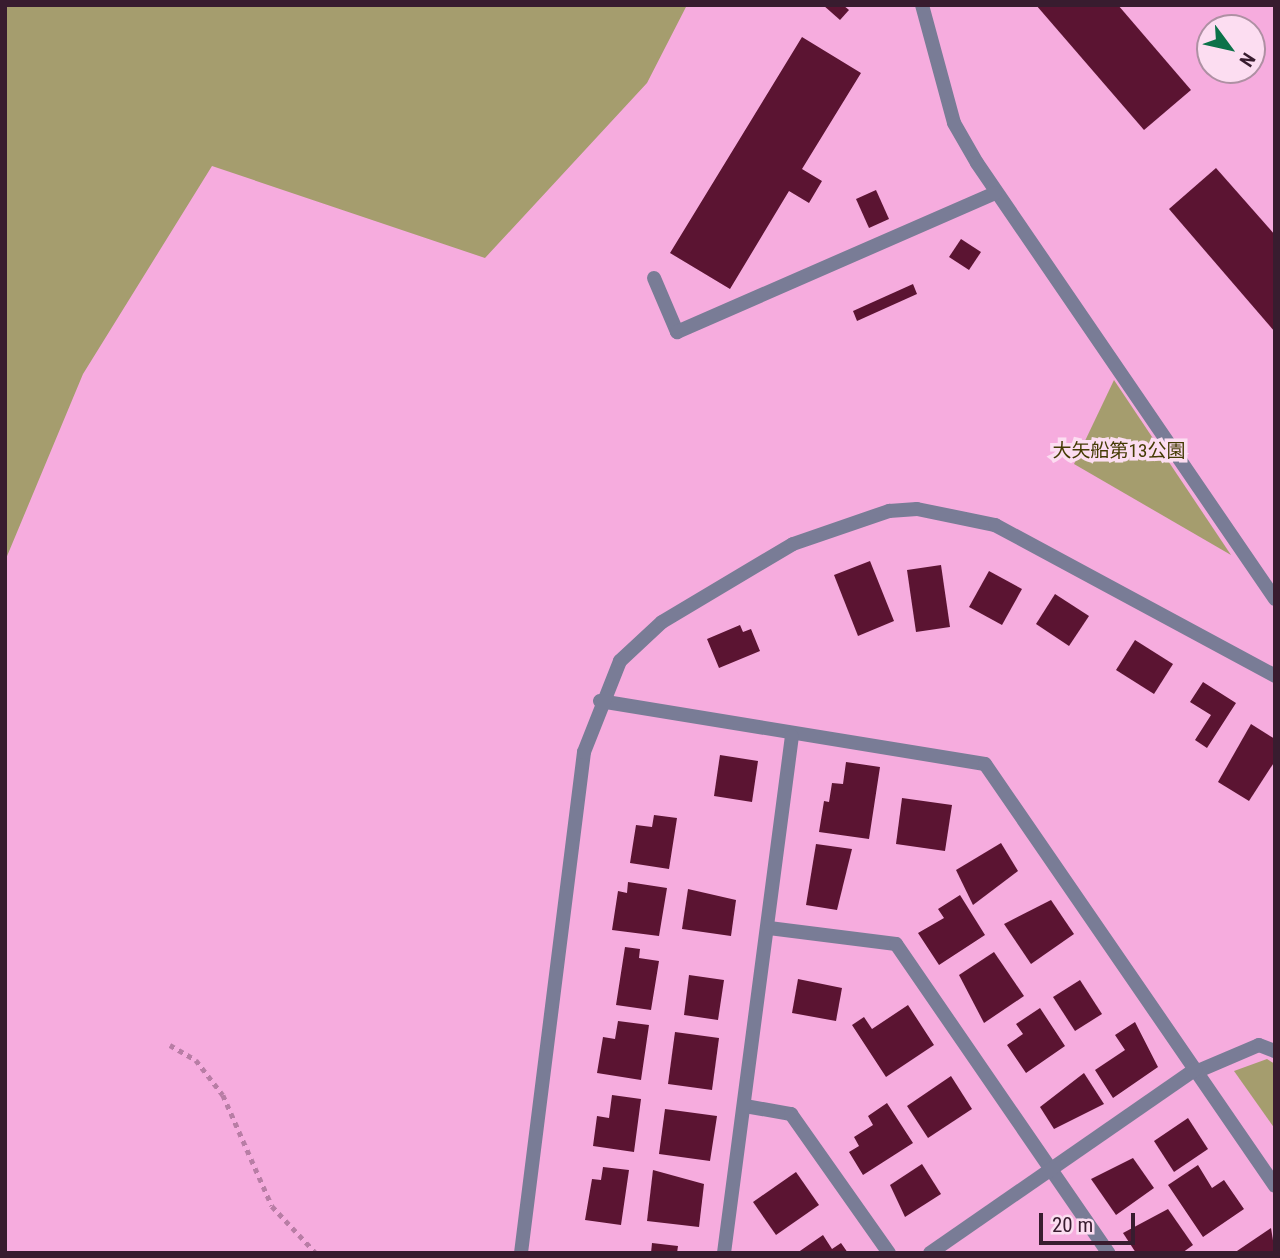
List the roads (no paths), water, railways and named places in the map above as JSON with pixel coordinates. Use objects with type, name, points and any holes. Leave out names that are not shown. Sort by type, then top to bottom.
[{"type":"street","points":[[922,5],[954,123],[995,193],[1275,599]]},
{"type":"street","points":[[654,278],[677,332],[995,193]]},
{"type":"street","points":[[521,1253],[584,751],[600,701],[620,661],[639,641],[716,587],[844,523],[917,509],[974,517],[1017,536],[1275,676]]},
{"type":"street","points":[[600,701],[792,736],[985,764],[1275,1186]]},
{"type":"street","points":[[724,1253],[746,1106],[792,736]]},
{"type":"street","points":[[769,928],[896,944],[1108,1253]]},
{"type":"street","points":[[930,1253],[1050,1168],[1197,1070],[1259,1045],[1275,1051]]},
{"type":"street","points":[[746,1106],[791,1114],[889,1253]]},
{"type":"park label","name":"大矢船第13公園","points":[[1119,451]]}]
